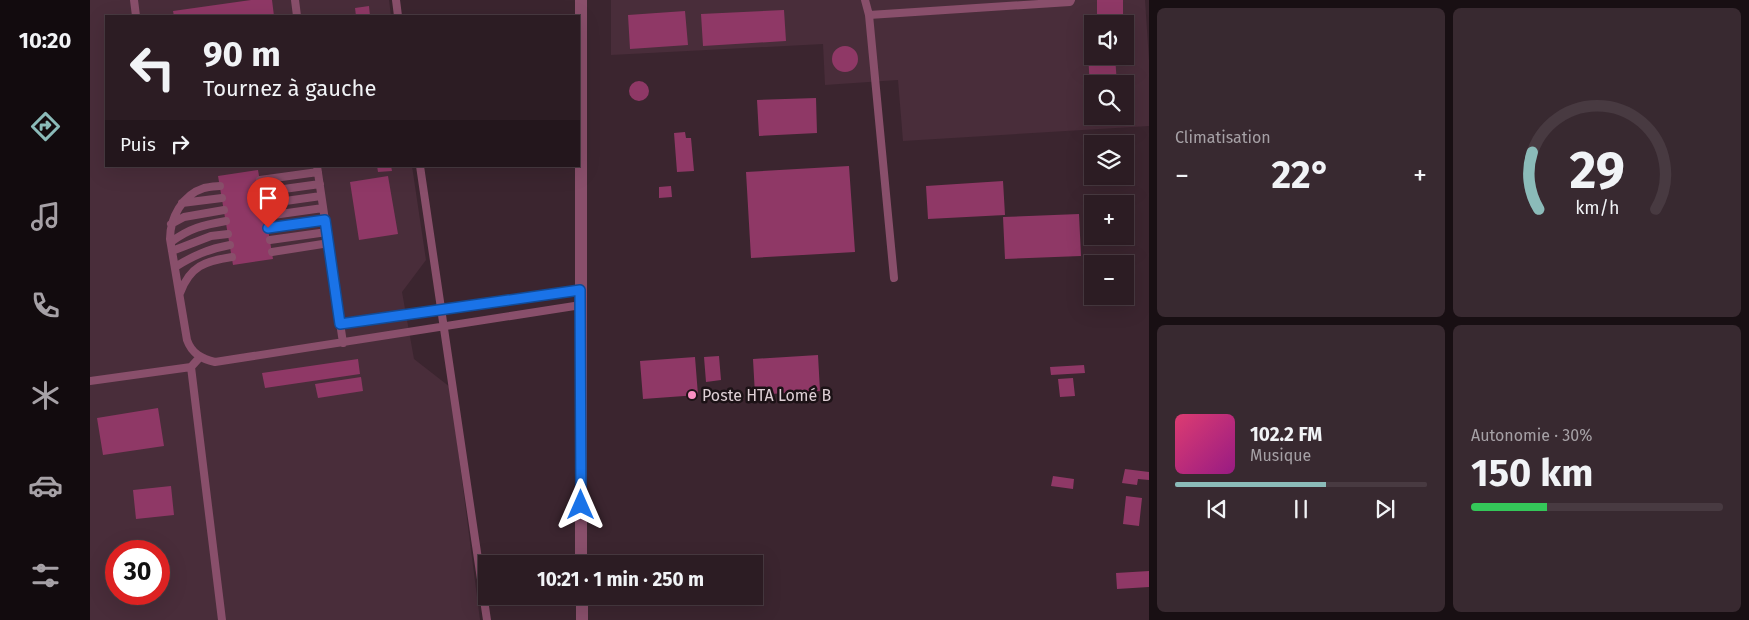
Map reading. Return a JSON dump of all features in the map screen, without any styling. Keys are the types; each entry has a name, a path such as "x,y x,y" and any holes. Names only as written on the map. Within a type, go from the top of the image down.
{"street":[{"path":"581,0 581,555"},
{"path":"582,605 582,620"}],"lane":[{"path":"134,0 136,15"},
{"path":"295,0 297,15"},
{"path":"396,0 398,15"},
{"path":"864,0 869,15 894,278"},
{"path":"869,15 1070,2 1071,0"},
{"path":"420,167 487,620"},
{"path":"260,180 318,169 343,342"},
{"path":"262,192 320,184"},
{"path":"220,186 204,188 193,194 182,204 172,219 171,224 172,252 189,347 200,357 215,362 580,305"},
{"path":"264,204 321,196"},
{"path":"182,204 222,198"},
{"path":"266,216 323,208"},
{"path":"171,224 184,217 224,210"},
{"path":"268,228 325,220"},
{"path":"171,242 186,231 226,221"},
{"path":"270,240 327,232"},
{"path":"172,252 211,236 228,234"},
{"path":"272,252 328,243"},
{"path":"175,267 212,248 230,245"},
{"path":"179,294 184,282 202,264 232,257"},
{"path":"340,324 580,290"},
{"path":"90,381 191,367 200,357"},
{"path":"191,367 222,620"}],"shaded area":[{"path":"90,0 389,0 391,15 105,15 105,167 412,167 426,260 402,292 414,359 450,387 480,620 90,620"},
{"path":"611,0 1145,0 1149,60 1149,126 903,141 898,80 825,85 823,44 611,55"}],"building":[{"path":"251,0 272,0 274,15 174,15 173,11"},
{"path":"1097,0 1123,0 1123,15 1097,15"},
{"path":"369,6 370,15 356,15 355,8"},
{"path":"784,10 786,41 703,46 701,14"},
{"path":"685,11 688,45 630,49 628,15"},
{"path":"845,46 854,50 858,59 854,68 845,72 836,68 832,59 836,50"},
{"path":"1089,65 1116,65 1116,75 1089,75"},
{"path":"639,81 646,84 649,91 646,98 639,101 632,98 629,91 632,84"},
{"path":"816,98 817,133 759,136 757,100"},
{"path":"685,132 686,138 691,138 694,171 677,172 674,133"},
{"path":"849,166 855,252 751,258 746,172"},
{"path":"377,167 391,167 392,171 378,172"},
{"path":"258,170 273,259 233,265 218,176"},
{"path":"388,176 398,234 359,240 350,182"},
{"path":"1003,181 1005,215 928,219 926,186"},
{"path":"671,186 672,197 659,198 659,187"},
{"path":"1079,214 1081,256 1005,259 1003,217"},
{"path":"818,355 820,391 755,395 753,359"},
{"path":"719,356 721,380 706,382 704,357"},
{"path":"695,357 698,395 643,399 640,361"},
{"path":"358,359 360,374 265,388 262,373"},
{"path":"1084,365 1085,373 1051,375 1050,367"},
{"path":"361,377 363,391 318,398 315,384"},
{"path":"1073,378 1075,396 1060,397 1058,379"},
{"path":"158,408 164,446 103,455 97,418"},
{"path":"1125,469 1149,472 1149,480 1138,479 1137,485 1122,483"},
{"path":"1053,476 1074,479 1073,489 1051,486"},
{"path":"171,486 174,515 136,519 133,490"},
{"path":"1126,496 1142,498 1139,526 1123,524"},
{"path":"1149,571 1149,587 1117,589 1116,573"}],"place":[{"name":"Poste HTA Lomé B","path":"692,395"}],"route":[{"path":"268,228 325,220 340,324 580,290 581,505"}]}
